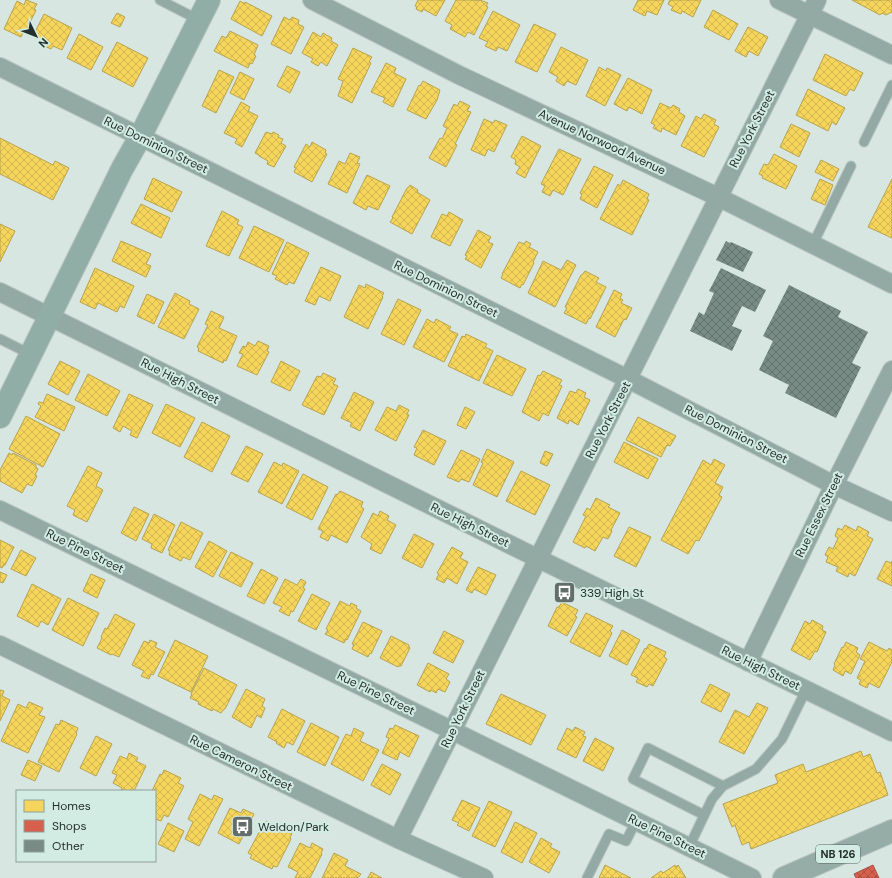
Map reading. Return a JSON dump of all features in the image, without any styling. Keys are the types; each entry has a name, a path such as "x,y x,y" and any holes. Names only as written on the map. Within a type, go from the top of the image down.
{"main road":[{"name":"NB 126","path":"784,878 892,831"}],"street":[{"path":"0,417 122,169 140,137 209,0"},
{"name":"Avenue Norwood Avenue","path":"312,0 459,74 718,197 892,284"},
{"path":"779,0 813,7 892,55"},
{"name":"Rue York Street","path":"398,839 813,7"},
{"name":"Rue Dominion Street","path":"0,67 628,379 834,485 892,512"},
{"name":"Rue High Street","path":"0,292 892,732"},
{"name":"Rue Essex Street","path":"748,662 892,370"},
{"name":"Rue Pine Street","path":"0,510 752,878"},
{"name":"Rue Cameron Street","path":"0,646 398,839 484,878"}],"lane":[{"path":"160,0 198,20"},
{"path":"864,142 892,85"},
{"path":"813,244 852,166"},
{"path":"0,339 30,354"},
{"path":"689,847 712,799 722,786 756,769 782,739 806,690"},
{"path":"704,815 633,779 648,748 722,786"},
{"path":"587,878 609,834 626,841 636,820"}],"building: Homes":[{"path":"26,0 37,4 34,9 36,10 25,33 23,32 21,37 4,29 17,1 24,5"},
{"path":"418,0 445,0 436,16 423,9 422,12 416,9 417,7 415,6"},
{"path":"456,0 480,0 488,3 486,6 488,7 474,35 468,32 465,37 450,29 452,25 445,21"},
{"path":"638,0 664,0 657,15 647,11 645,16 633,10"},
{"path":"670,0 701,0 693,17 682,11 681,14 671,10 673,7 668,4"},
{"path":"852,0 892,0 892,12 886,15 882,13 880,15"},
{"path":"240,1 245,4 245,2 272,16 262,36 231,19"},
{"path":"713,10 738,24 729,40 704,27"},
{"path":"493,11 520,25 507,51 498,47 496,51 485,46 488,42 479,38"},
{"path":"117,13 125,17 120,27 111,23"},
{"path":"44,14 72,28 62,50 53,46 51,49 40,44 41,40 33,36"},
{"path":"284,17 290,20 292,17 299,20 298,24 304,27 291,54 271,44"},
{"path":"534,24 556,34 537,72 515,62"},
{"path":"748,27 768,37 758,56 749,51 746,57 735,51"},
{"path":"230,31 258,45 254,55 256,56 248,68 214,51 222,36 226,38"},
{"path":"313,32 321,37 323,33 332,38 331,41 338,45 327,66 321,62 318,66 311,62 313,59 302,53"},
{"path":"79,34 103,47 91,70 67,58"},
{"path":"117,42 148,58 133,87 102,71"},
{"path":"561,47 588,60 576,85 567,81 564,86 556,81 558,77 549,72"},
{"path":"353,48 372,57 369,62 371,63 352,103 338,96 343,81 338,79"},
{"path":"825,54 863,73 854,91 850,89 846,96 813,80"},
{"path":"386,63 396,68 394,73 406,79 393,107 383,102 385,98 371,92"},
{"path":"287,66 300,72 290,93 277,86"},
{"path":"599,67 606,71 607,68 621,75 605,106 586,96"},
{"path":"219,70 234,77 216,113 202,106"},
{"path":"240,72 254,79 244,100 230,93"},
{"path":"628,78 652,90 642,114 629,107 627,111 614,104"},
{"path":"423,81 440,90 437,100 426,119 407,110 419,85 420,86"},
{"path":"808,89 845,108 836,125 832,122 828,131 796,115"},
{"path":"460,101 470,106 467,111 471,112 455,144 457,145 446,167 429,158 440,138 442,139 447,128 443,126 454,104 457,106"},
{"path":"241,102 250,107 248,111 258,116 242,147 235,143 237,139 224,133"},
{"path":"660,103 671,108 673,105 680,109 679,112 685,116 676,135 662,128 661,132 653,128 655,125 651,123"},
{"path":"704,114 716,120 714,124 719,127 704,157 681,146 696,116 701,119"},
{"path":"484,119 493,123 495,120 507,125 494,152 488,149 485,156 471,150"},
{"path":"791,124 810,133 799,157 780,147"},
{"path":"266,132 272,134 273,132 279,135 278,137 283,139 281,143 286,146 274,167 267,164 268,161 255,153"},
{"path":"522,136 541,146 525,178 516,173 520,167 515,164 516,160 511,157"},
{"path":"0,138 53,165 55,161 69,168 53,200 0,174"},
{"path":"312,142 326,150 325,153 327,154 312,182 294,172 296,168 294,167 306,144 310,147"},
{"path":"559,149 581,159 563,195 553,190 550,196 542,192 545,186 541,184"},
{"path":"350,153 360,157 357,163 360,164 347,193 328,184 339,161 345,164"},
{"path":"774,154 797,166 786,189 762,178 763,176 759,174 764,164 768,165"},
{"path":"821,160 839,169 833,181 815,172"},
{"path":"594,166 613,175 597,208 580,199 582,194 580,193"},
{"path":"367,175 390,186 378,210 368,206 366,210 353,203"},
{"path":"153,178 182,192 172,212 144,199"},
{"path":"820,179 833,185 825,205 811,199"},
{"path":"892,179 892,238 868,227"},
{"path":"623,180 649,194 647,199 649,200 632,235 600,219 618,184 620,186"},
{"path":"410,185 418,190 417,192 430,200 412,234 390,222 407,188"},
{"path":"141,204 170,218 161,238 131,223"},
{"path":"222,211 239,220 237,224 243,227 229,256 206,246"},
{"path":"449,212 463,220 450,246 431,237 442,214 447,216"},
{"path":"0,224 15,231 0,262"},
{"path":"254,226 284,240 269,272 239,258"},
{"path":"478,230 491,237 488,242 493,244 481,268 465,259 467,256 465,255"},
{"path":"121,241 151,254 146,264 151,266 146,277 112,261"},
{"path":"526,241 531,244 529,247 538,252 523,285 522,284 520,288 501,278 519,242 524,244"},
{"path":"287,242 309,253 294,284 289,282 287,285 275,279 277,276 272,274"},
{"path":"567,260 576,265 555,307 528,293 543,261 561,270"},
{"path":"321,267 341,276 330,301 319,296 315,305 305,301"},
{"path":"95,268 134,286 124,308 120,306 117,312 98,303 95,309 80,302"},
{"path":"585,271 599,278 596,282 606,287 586,324 564,313 567,308 565,307 581,275"},
{"path":"366,284 384,293 368,329 344,317 359,285 365,288"},
{"path":"614,290 622,294 620,298 623,300 621,303 632,308 626,320 624,319 615,337 596,327"},
{"path":"175,293 190,301 189,304 199,309 184,339 158,327"},
{"path":"147,294 164,302 154,324 137,316"},
{"path":"398,299 421,310 404,345 381,334"},
{"path":"211,311 224,317 219,328 237,336 226,361 224,360 223,363 198,351 199,348 197,347 208,325 205,324"},
{"path":"427,319 434,323 436,319 451,327 449,330 458,334 444,362 413,347"},
{"path":"466,334 487,344 485,347 493,351 479,381 448,366 462,336 465,337"},
{"path":"258,341 269,346 267,351 269,352 257,375 237,366 243,354 239,353 243,346 246,347 248,342 255,346"},
{"path":"497,355 526,369 512,396 483,383"},
{"path":"60,361 80,371 68,395 48,384"},
{"path":"281,361 300,371 290,391 271,382"},
{"path":"543,371 562,380 559,385 562,386 548,416 543,413 539,421 522,412 538,375 540,376"},
{"path":"323,373 336,379 333,384 338,386 324,415 302,405 317,376 321,377"},
{"path":"88,374 120,391 107,416 75,400"},
{"path":"578,389 586,393 584,397 590,400 578,425 569,420 568,424 557,418 570,391 576,393"},
{"path":"354,392 374,402 360,431 350,426 352,423 341,418"},
{"path":"47,394 75,407 64,431 35,417 41,406 38,404 39,402 43,403"},
{"path":"129,394 153,405 137,438 130,435 132,431 123,426 120,432 113,428"},
{"path":"166,404 195,418 180,447 152,433"},
{"path":"399,405 409,410 407,414 409,415 396,441 375,430 387,407 396,411"},
{"path":"465,407 475,412 466,429 457,425"},
{"path":"26,416 60,434 43,467 9,449"},
{"path":"638,417 676,436 670,446 667,445 661,457 626,440"},
{"path":"202,422 230,436 212,472 184,457"},
{"path":"423,430 446,441 434,465 414,455 417,448 414,447"},
{"path":"624,442 658,459 648,479 614,462"},
{"path":"246,446 263,454 248,482 231,474"},
{"path":"487,449 514,462 497,497 473,485 483,463 481,462"},
{"path":"461,450 480,459 469,482 461,479 459,482 447,477"},
{"path":"545,451 553,454 547,466 540,463"},
{"path":"9,453 12,455 13,453 36,465 38,469 35,475 37,476 32,486 27,484 22,493 0,481 0,470"},
{"path":"714,459 725,465 715,483 723,487 719,495 722,497 699,541 696,540 688,554 661,540 703,460 711,465"},
{"path":"274,462 282,466 283,463 299,471 282,504 258,492"},
{"path":"88,466 102,473 96,486 103,490 87,522 73,515 75,510 67,506"},
{"path":"521,471 550,485 535,515 506,501"},
{"path":"303,474 328,487 312,520 286,507"},
{"path":"340,491 363,502 361,507 364,509 347,543 331,535 328,541 320,537 323,531 318,529 336,494 337,495"},
{"path":"596,498 610,505 608,507 620,513 608,539 603,537 595,551 586,546 585,548 573,542 586,516 583,515 587,508 590,510"},
{"path":"134,507 149,514 136,541 121,533"},
{"path":"380,511 389,516 387,520 396,525 381,554 370,549 372,544 361,537 373,513 378,516"},
{"path":"154,514 175,525 162,553 151,548 152,544 142,539"},
{"path":"181,522 203,533 190,560 183,557 181,561 169,555 170,551 168,550"},
{"path":"845,525 856,531 858,526 869,532 867,536 873,539 855,576 849,573 848,577 836,571 838,567 826,562 828,557 825,555 829,547 833,549 838,538 835,536 838,528 842,530"},
{"path":"629,527 651,537 636,567 614,556"},
{"path":"414,534 434,544 422,568 402,558"},
{"path":"0,540 14,547 2,568 0,567"},
{"path":"209,541 227,551 213,577 195,567"},
{"path":"452,547 463,553 460,558 468,562 457,584 447,578 444,583 436,579 439,574 437,573"},
{"path":"21,550 36,558 26,576 11,569"},
{"path":"231,552 253,563 241,587 219,576"},
{"path":"886,561 891,563 892,561 892,586 877,579"},
{"path":"478,567 496,575 486,595 474,589 472,593 466,590"},
{"path":"261,569 278,578 264,604 247,596"},
{"path":"0,572 7,575 3,583 0,582"},
{"path":"91,574 105,580 97,598 83,591"},
{"path":"285,579 297,585 301,579 306,582 303,588 305,589 293,612 291,611 289,616 279,611 282,607 273,603"},
{"path":"32,584 61,599 48,625 41,621 38,627 17,616"},
{"path":"312,594 330,603 316,630 298,621"},
{"path":"68,598 99,613 83,646 52,630"},
{"path":"340,601 350,606 351,603 357,606 356,608 361,611 347,640 346,639 344,643 325,634"},
{"path":"562,602 578,610 575,616 577,617 567,636 548,626 557,607 559,607"},
{"path":"586,613 613,626 610,631 612,633 600,657 570,642"},
{"path":"115,614 135,624 119,657 97,648 105,628 107,629"},
{"path":"812,620 823,626 822,630 826,632 817,652 815,651 810,660 791,650 805,621 810,624"},
{"path":"363,622 382,631 371,654 370,653 368,657 352,649 354,644 352,644"},
{"path":"622,630 640,640 627,665 609,656"},
{"path":"444,631 464,641 453,663 433,653"},
{"path":"391,636 409,645 410,648 401,666 398,667 380,658"},
{"path":"150,640 157,643 155,647 165,652 153,675 151,674 149,679 141,676 144,671 132,665 144,641 149,643"},
{"path":"175,640 208,656 191,692 158,676"},
{"path":"846,642 858,648 856,652 860,655 851,674 845,671 843,676 833,670 834,664"},
{"path":"869,642 887,651 889,648 892,650 892,662 879,688 869,683 867,688 859,684 861,680 857,678 865,661 860,659"},
{"path":"649,644 666,652 664,657 667,659 653,686 649,684 647,687 636,682 638,678 631,675 645,648 646,649"},
{"path":"428,663 449,674 446,679 450,682 445,692 438,689 436,693 431,690 430,692 417,685"},
{"path":"204,668 237,685 225,709 221,713 213,709 212,711 190,698"},
{"path":"710,684 730,694 721,712 701,702"},
{"path":"246,689 265,699 262,706 265,708 261,718 257,715 251,728 232,717"},
{"path":"0,690 4,691 2,696 10,700 0,721"},
{"path":"501,694 546,715 531,745 486,724"},
{"path":"29,702 43,708 39,715 45,717 28,753 1,741 18,704 26,708"},
{"path":"757,703 768,708 744,754 719,742 735,710 749,717"},
{"path":"282,709 305,721 293,745 287,742 284,748 268,737"},
{"path":"61,720 78,728 77,734 59,772 38,762 56,724 59,725"},
{"path":"311,723 339,737 325,766 297,752"},
{"path":"395,725 419,736 409,757 400,752 397,760 382,753 389,738 386,737 390,728 393,729"},
{"path":"575,727 585,732 583,736 586,737 576,758 557,749 567,728 573,731"},
{"path":"354,728 364,733 360,741 379,750 363,781 331,764 346,734 351,736"},
{"path":"96,736 112,744 96,776 80,768"},
{"path":"595,738 614,748 603,771 583,761"},
{"path":"861,751 863,757 870,754 877,773 880,772 888,795 751,849 749,842 742,845 735,825 732,827 723,804 778,783 775,775 803,764 806,772"},
{"path":"129,753 138,758 136,761 146,766 134,790 121,790 122,788 113,783 117,775 112,773 120,756 127,759"},
{"path":"28,760 42,766 35,781 21,775"},
{"path":"382,764 401,774 390,795 371,785"},
{"path":"164,770 181,778 178,783 184,786 168,817 164,815 161,821 156,819 156,790 152,790 160,774 162,775"},
{"path":"200,794 212,800 214,795 223,799 199,846 185,839 193,822 188,819"},
{"path":"462,800 480,808 469,831 457,825 459,823 452,820"},
{"path":"489,801 512,812 495,847 472,836"},
{"path":"230,808 241,813 243,809 254,814 239,844 218,833"},
{"path":"266,821 292,833 291,839 277,867 273,866 272,869 250,858 252,855 248,853"},
{"path":"515,822 537,833 522,863 501,852"},
{"path":"168,823 184,831 174,852 158,844"},
{"path":"541,838 552,844 550,847 560,852 549,873 529,862"},
{"path":"300,843 310,848 312,843 323,849 310,878 295,878 298,872 288,867"},
{"path":"334,853 348,860 345,866 361,874 358,878 322,878"},
{"path":"605,865 631,878 599,878"},
{"path":"675,865 676,867 678,865 686,878 651,878 661,871 663,873"},
{"path":"371,872 382,878 368,878"}],"building: Shops":[{"path":"873,865 879,878 856,878 854,874"}],"building: Other":[{"path":"726,241 753,252 743,272 716,260"},
{"path":"721,268 766,290 755,312 742,306 732,326 742,330 732,351 690,331 699,312 704,315 714,293 709,291"},
{"path":"789,285 841,311 838,317 868,332 852,363 861,367 836,418 785,393 789,385 759,370 773,341 763,336"}],"place":[{"name":"339 High St","path":"564,593"},
{"name":"Weldon/Park","path":"243,827"}]}
